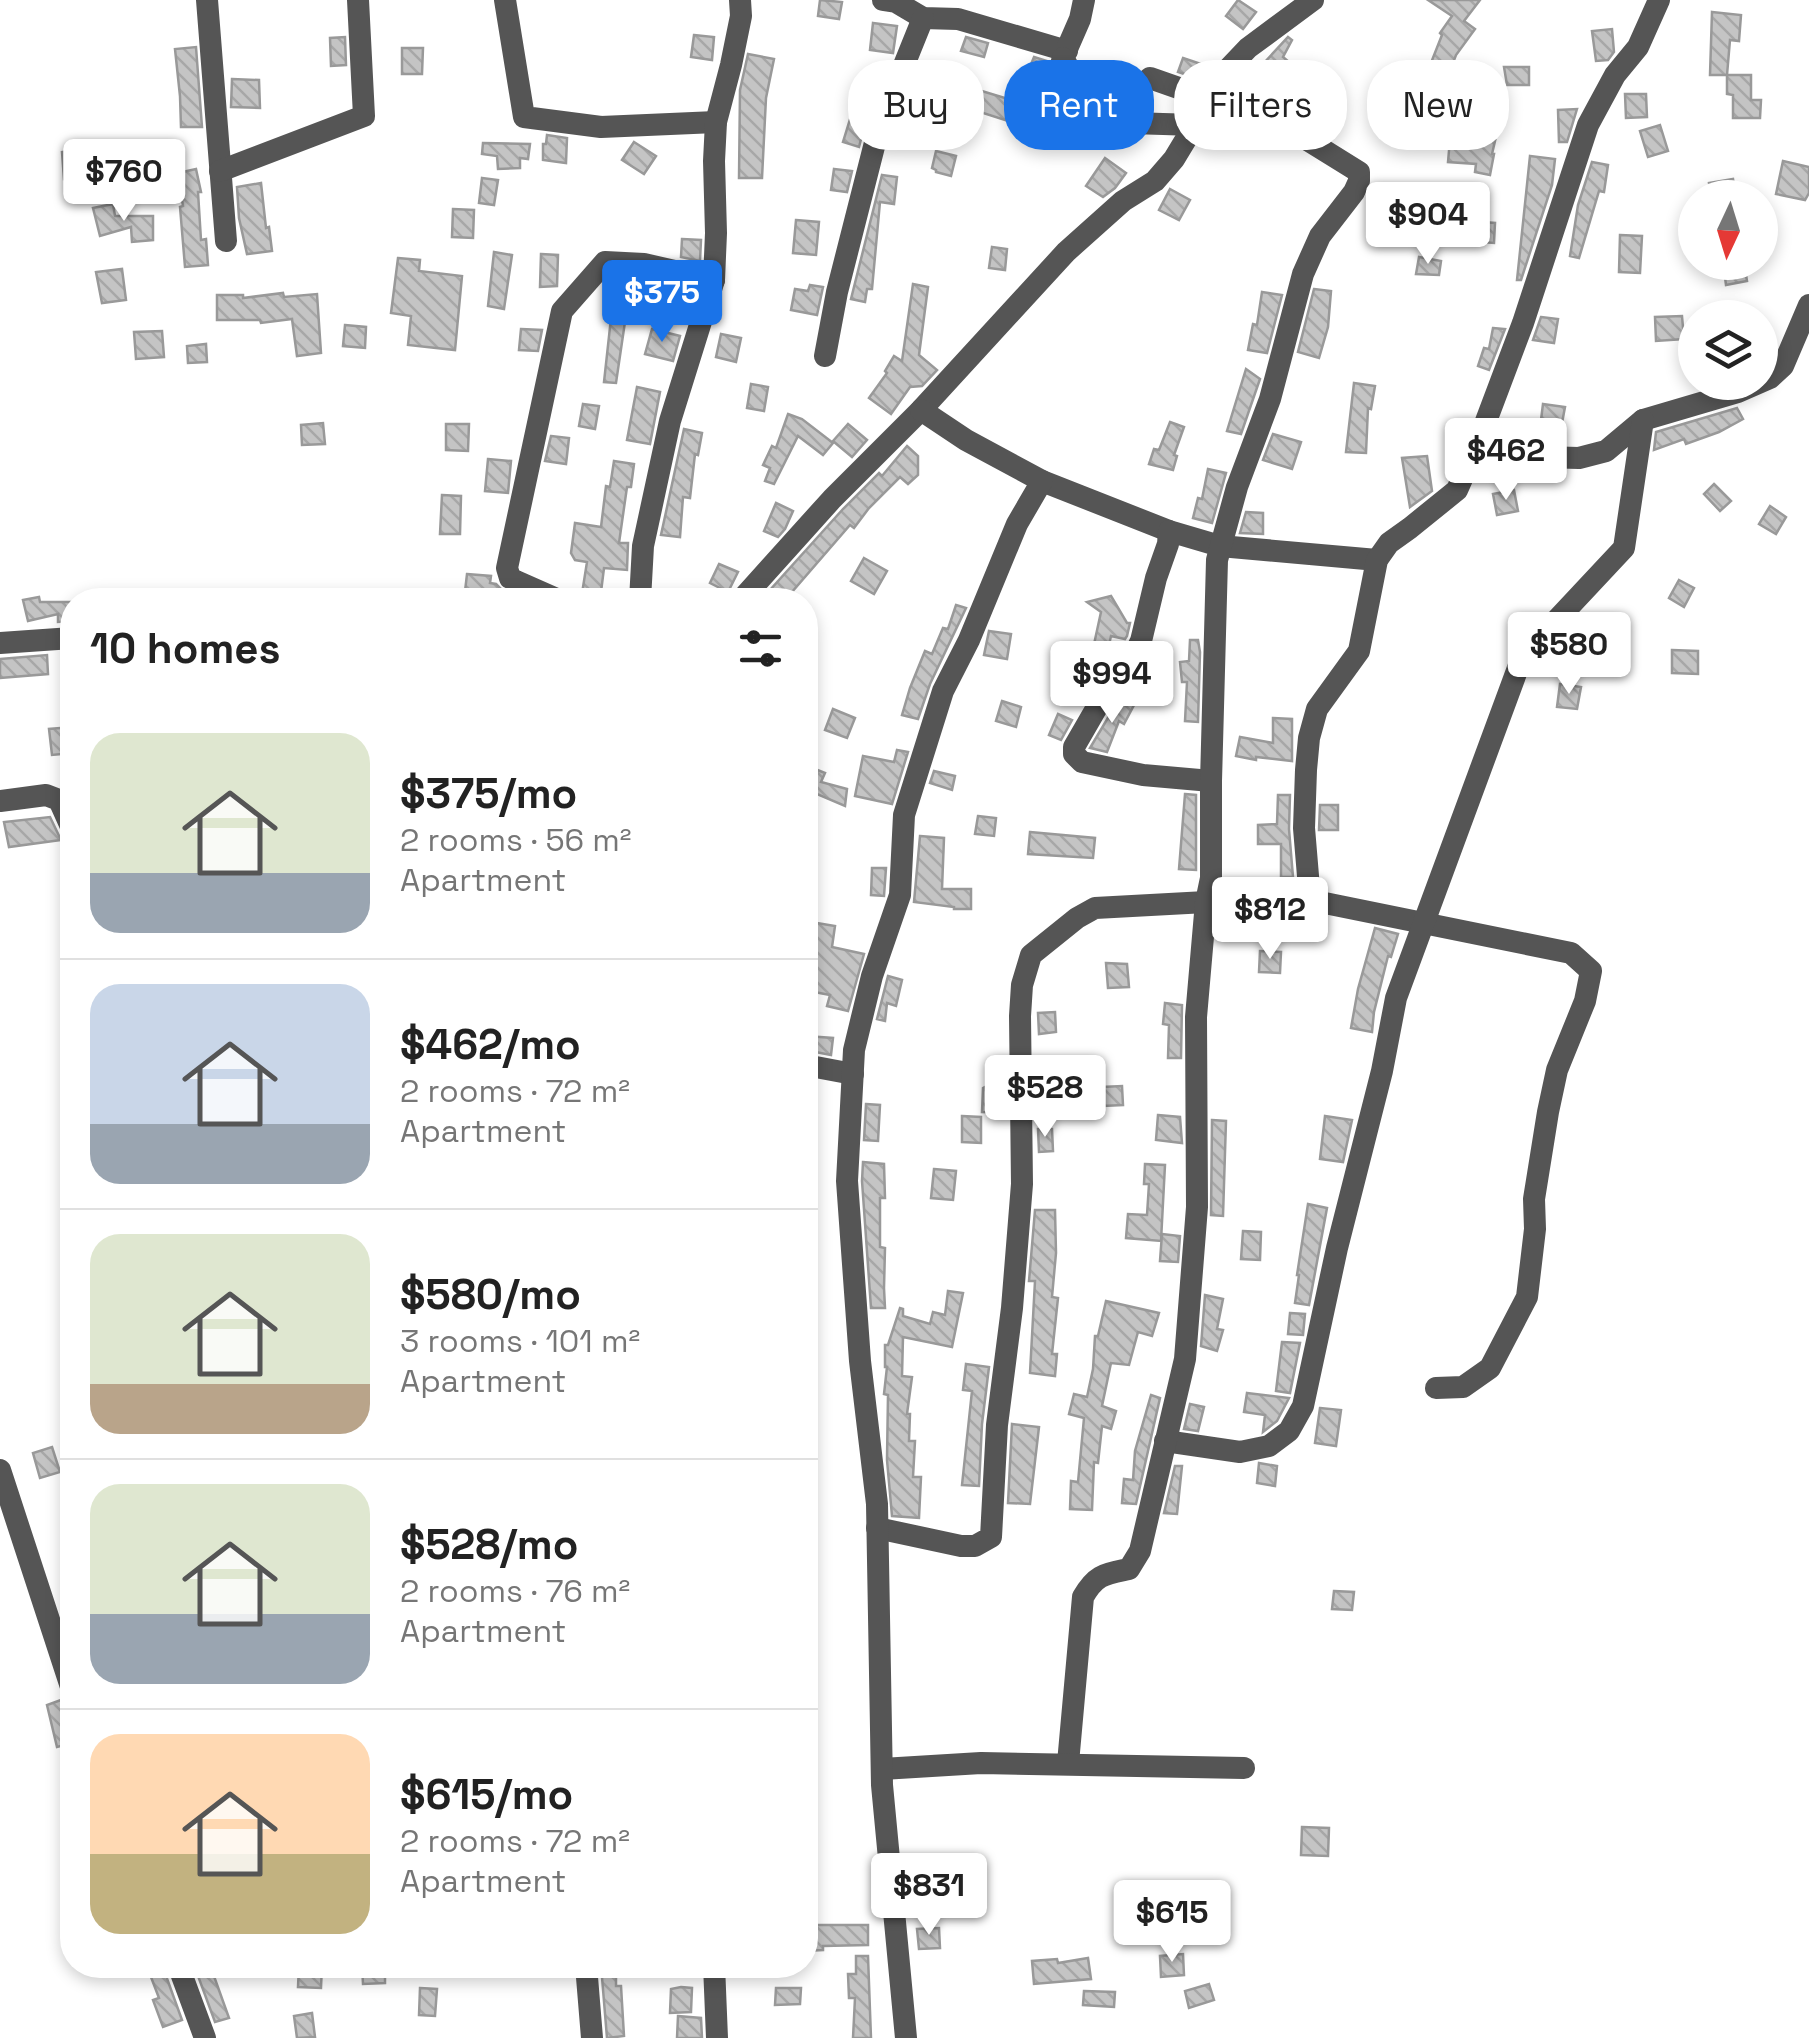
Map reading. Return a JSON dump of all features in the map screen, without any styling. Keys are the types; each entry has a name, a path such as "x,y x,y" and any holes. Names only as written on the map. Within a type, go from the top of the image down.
{"street":[{"path":"207,0 226,241"},
{"path":"220,171 364,116 358,0"},
{"path":"504,0 524,117 601,127 716,122"},
{"path":"641,588 643,546 670,421 714,280 716,122 731,65 740,0"},
{"path":"883,0 896,2 923,18 958,19 1065,54 1084,94 1108,116 1130,123 1174,124"},
{"path":"1063,60 1084,0"},
{"path":"1237,60 1313,0"},
{"path":"877,1528 961,1546 976,1546 990,1538 997,1426 1022,1184 1022,986 1031,955 1077,918 1096,908 1206,902 1306,905 1310,900 1304,828 1306,770 1317,708 1360,651 1376,560 1389,543 1457,490 1478,446 1523,323 1588,125 1615,75 1638,48 1658,0"},
{"path":"825,356 836,292 879,127 923,18"},
{"path":"752,588 1066,252 1123,202 1155,181 1180,150"},
{"path":"1068,1763 1082,1597 1092,1581 1130,1569 1140,1551 1184,1359 1197,1207 1196,1017 1211,878 1217,560 1236,487 1270,399 1303,274 1320,236 1359,181 1359,172 1319,150"},
{"path":"511,588 507,568 562,311 605,262 644,264 714,280"},
{"path":"1478,446 1541,457 1579,458 1606,451 1643,420 1738,392 1770,378 1783,366 1809,305"},
{"path":"921,410 1042,482 1168,531 1220,546 1376,560"},
{"path":"1165,1441 1240,1452 1269,1446 1289,1431 1303,1406 1396,998 1522,657 1624,548 1643,420"},
{"path":"906,2038 882,1769 876,1504 860,1361 847,1181 854,1050 872,976 900,895 904,815 937,708 970,640 1017,524 1042,482"},
{"path":"1168,531 1168,544 1141,641 1127,669 1100,702 1074,747 1074,754 1082,762 1143,775 1211,781"},
{"path":"0,643 60,639"},
{"path":"0,801 46,795 60,802"},
{"path":"1310,900 1570,952 1591,971 1584,1001 1556,1070 1534,1199 1527,1297 1490,1368 1463,1388 1436,1388"},
{"path":"818,1067 853,1074"},
{"path":"2,1484 60,1655"},
{"path":"882,1769 981,1763 1244,1768"},
{"path":"183,1978 204,2038"},
{"path":"587,1978 592,2038"},
{"path":"715,1978 717,2038"}],"building":[{"path":"820,0 842,2 839,19 818,16"},
{"path":"1238,0 1256,12 1243,29 1226,16"},
{"path":"1428,0 1480,0 1464,21 1475,29 1454,60 1432,60 1440,33 1452,16"},
{"path":"1712,12 1741,15 1739,41 1730,40 1727,75 1710,75"},
{"path":"873,23 897,26 893,53 870,50"},
{"path":"1612,29 1614,52 1608,60 1596,61 1592,31"},
{"path":"694,35 714,37 712,60 691,57"},
{"path":"345,37 346,65 331,66 330,38"},
{"path":"966,37 988,43 984,57 961,51"},
{"path":"1288,37 1292,40 1283,57 1286,60 1267,60"},
{"path":"196,47 202,127 181,127 175,49"},
{"path":"402,48 423,48 422,74 402,74"},
{"path":"748,54 774,59 766,98 762,178 739,178 740,90"},
{"path":"1509,67 1529,67 1529,85 1509,85"},
{"path":"1727,75 1751,75 1751,100 1761,100 1760,118 1733,118 1733,95 1727,94"},
{"path":"232,79 259,80 260,108 231,107"},
{"path":"984,92 1004,98 1004,120 984,113"},
{"path":"1625,94 1646,94 1647,117 1626,118"},
{"path":"1577,109 1567,142 1559,142 1558,110"},
{"path":"1660,125 1668,151 1648,157 1640,131"},
{"path":"547,135 567,138 566,163 543,160"},
{"path":"634,142 656,156 644,174 622,160"},
{"path":"483,143 530,144 528,159 520,158 520,168 498,169 497,156 482,154"},
{"path":"107,146 108,150 146,149 146,172 122,172 122,167 64,179 62,152"},
{"path":"1449,150 1493,150 1494,154 1490,175 1475,172 1476,164 1448,162"},
{"path":"936,151 956,156 951,176 932,168"},
{"path":"1530,156 1555,159 1552,185 1521,280 1517,280"},
{"path":"1105,158 1126,173 1103,197 1086,186"},
{"path":"1783,161 1809,167 1809,193 1805,200 1778,194"},
{"path":"1592,162 1608,165 1604,192 1599,191 1579,258 1570,256 1578,205"},
{"path":"196,169 201,192 201,240 206,239 208,265 185,267 178,173"},
{"path":"834,169 852,171 847,192 831,190"},
{"path":"882,175 897,177 894,204 880,202 872,289 867,289 865,302 851,299"},
{"path":"482,178 498,180 494,205 479,203"},
{"path":"261,183 272,251 247,254 237,187"},
{"path":"1170,189 1190,200 1179,220 1159,210"},
{"path":"113,204 115,216 153,216 153,240 132,242 131,227 100,236 93,208"},
{"path":"453,209 474,210 473,238 452,237"},
{"path":"796,220 819,222 816,255 793,253"},
{"path":"1470,221 1495,223 1494,243 1469,241"},
{"path":"1620,235 1642,236 1640,273 1619,272"},
{"path":"682,239 701,240 700,261 681,257"},
{"path":"992,247 1007,249 1005,270 989,268"},
{"path":"494,252 512,255 504,309 488,306"},
{"path":"541,254 558,255 557,286 540,287"},
{"path":"1419,257 1441,261 1439,275 1416,274"},
{"path":"398,258 420,260 419,271 462,276 455,350 408,345 411,316 391,313"},
{"path":"122,269 126,300 102,303 96,272"},
{"path":"614,278 634,278 632,296 613,292"},
{"path":"1725,280 1747,280 1747,281 1726,285"},
{"path":"913,284 928,287 919,355 937,370 922,386 910,387 891,414 869,398 894,356 902,361"},
{"path":"668,285 695,291 689,308 664,303"},
{"path":"810,285 823,287 817,315 791,310 795,289 808,291"},
{"path":"1314,289 1331,291 1328,327 1319,358 1298,352"},
{"path":"1262,292 1282,295 1267,353 1248,350"},
{"path":"283,293 284,297 317,294 321,353 297,356 292,319 261,323 217,320 217,295 243,298"},
{"path":"1678,316 1678,339 1656,341 1655,317"},
{"path":"1541,317 1558,319 1554,343 1533,340"},
{"path":"611,318 625,322 616,383 604,382"},
{"path":"345,325 366,327 365,348 343,346"},
{"path":"1493,328 1505,329 1489,370 1478,366 1484,348 1489,349"},
{"path":"521,329 542,330 538,351 519,350"},
{"path":"652,329 680,336 673,361 645,354"},
{"path":"162,331 164,357 136,359 134,332"},
{"path":"721,334 741,338 736,362 716,357"},
{"path":"206,344 207,362 188,363 187,346"},
{"path":"1246,369 1260,379 1241,434 1227,431"},
{"path":"1354,383 1375,386 1371,409 1368,408 1366,453 1346,452"},
{"path":"751,384 768,387 764,411 747,408"},
{"path":"637,387 660,392 650,444 627,440"},
{"path":"583,404 599,406 595,429 579,426"},
{"path":"1543,404 1565,407 1562,423 1541,420"},
{"path":"1737,408 1743,419 1719,432 1654,450 1656,432"},
{"path":"788,414 802,419 833,443 823,455 798,436 774,484 765,481 770,468 763,465 772,446 776,448"},
{"path":"1170,422 1184,427 1173,470 1149,464"},
{"path":"323,423 325,444 302,445 301,425"},
{"path":"446,424 469,424 468,451 446,450"},
{"path":"848,424 867,440 852,457 833,441"},
{"path":"684,429 702,433 698,455 695,454 690,498 683,497 680,537 661,535"},
{"path":"1273,434 1301,442 1292,469 1263,460"},
{"path":"551,436 569,438 566,464 545,461"},
{"path":"907,446 918,456 918,475 908,484 900,477 854,528 850,525 795,588 772,588 843,509 879,473 882,476"},
{"path":"1427,456 1432,491 1410,507 1402,458"},
{"path":"488,459 511,461 508,493 485,491"},
{"path":"614,461 634,464 619,543 628,543 627,570 604,568 602,588 583,588 587,562 575,560 571,553 575,523 601,527 606,486 610,487"},
{"path":"1208,469 1226,473 1212,523 1193,518 1198,498 1202,499"},
{"path":"1714,484 1731,501 1720,511 1704,494"},
{"path":"1514,490 1518,511 1497,515 1493,494"},
{"path":"442,495 461,496 460,534 440,534"},
{"path":"776,503 793,511 778,537 764,531"},
{"path":"1770,506 1786,517 1776,534 1759,524"},
{"path":"1246,512 1263,513 1263,534 1240,533"},
{"path":"864,558 887,571 874,594 851,581"},
{"path":"719,564 738,572 730,588 710,583"},
{"path":"467,574 491,576 490,583 500,588 465,588"},
{"path":"1679,580 1694,588 1684,607 1669,598"},
{"path":"1111,596 1130,623 1127,636 1111,636 1102,676 1087,694 1074,689 1082,669 1088,672 1101,612 1087,602"},
{"path":"39,597 40,602 60,602 60,622 58,614 28,621 23,600"},
{"path":"956,605 966,608 918,719 902,715 925,651 932,654 943,628 948,629"},
{"path":"989,631 1011,634 1007,659 984,655"},
{"path":"1190,640 1198,640 1200,652 1198,722 1185,721 1187,682 1182,682 1180,662 1189,661"},
{"path":"1672,650 1698,651 1698,674 1672,673"},
{"path":"47,655 48,674 0,678 0,659"},
{"path":"1560,684 1581,687 1577,709 1557,707"},
{"path":"1122,699 1134,705 1124,724 1119,721 1107,752 1090,748 1112,711"},
{"path":"1002,701 1021,707 1016,727 996,721"},
{"path":"833,709 855,718 847,738 825,730"},
{"path":"1058,714 1072,720 1061,740 1049,735"},
{"path":"1273,718 1292,719 1292,761 1236,756 1240,737 1273,743"},
{"path":"60,728 60,754 52,755 49,729"},
{"path":"897,750 908,752 892,804 855,796 863,756 894,762"},
{"path":"818,770 825,773 821,782 847,789 845,806 818,795"},
{"path":"934,771 955,776 952,790 930,783"},
{"path":"1185,794 1196,795 1196,870 1179,869"},
{"path":"1278,795 1290,795 1293,877 1281,877 1281,844 1258,844 1258,825 1277,824"},
{"path":"1320,805 1338,805 1338,830 1319,830"},
{"path":"978,816 996,818 994,836 975,834"},
{"path":"50,817 60,840 9,847 4,822"},
{"path":"1030,832 1095,838 1093,858 1028,854"},
{"path":"920,836 944,838 942,889 971,889 971,909 914,902"},
{"path":"872,868 886,868 884,896 871,895"},
{"path":"818,923 835,926 832,947 864,954 848,1011 827,1006 830,995 818,993"},
{"path":"1375,928 1398,934 1391,957 1388,956 1372,1032 1351,1028"},
{"path":"1260,951 1281,952 1280,973 1259,972"},
{"path":"1106,963 1127,964 1129,987 1108,988"},
{"path":"888,976 902,980 896,1006 887,1003 885,1021 877,1019"},
{"path":"1165,1003 1182,1005 1181,1058 1168,1058 1169,1025 1163,1024"},
{"path":"1055,1012 1056,1032 1039,1034 1038,1013"},
{"path":"818,1037 833,1038 831,1055 818,1052"},
{"path":"1006,1086 1006,1113 982,1112 983,1088"},
{"path":"1122,1086 1123,1105 1103,1106 1102,1087"},
{"path":"866,1104 880,1105 878,1141 864,1140"},
{"path":"1158,1115 1180,1117 1182,1143 1156,1140"},
{"path":"962,1116 981,1117 981,1143 962,1142"},
{"path":"1325,1116 1352,1120 1343,1162 1320,1159"},
{"path":"1212,1120 1226,1121 1223,1216 1211,1215"},
{"path":"1038,1129 1052,1129 1053,1151 1039,1152"},
{"path":"863,1162 884,1164 880,1247 885,1248 885,1308 871,1308"},
{"path":"1145,1164 1165,1165 1161,1241 1126,1238 1128,1214 1147,1215 1149,1184 1144,1184"},
{"path":"934,1169 956,1171 953,1200 931,1198"},
{"path":"1308,1204 1327,1208 1309,1305 1295,1303"},
{"path":"1035,1210 1055,1210 1055,1376 1030,1373 1035,1281 1029,1281"},
{"path":"1243,1231 1261,1232 1260,1260 1241,1259"},
{"path":"1162,1234 1180,1236 1178,1262 1160,1261"},
{"path":"948,1291 963,1293 952,1347 903,1337 902,1376 912,1377 907,1414 909,1441 915,1441 913,1477 921,1477 919,1518 892,1516 887,1460 888,1395 884,1394 885,1345 900,1308 903,1316 930,1324 933,1312 945,1315"},
{"path":"1205,1295 1223,1299 1217,1329 1223,1330 1217,1351 1201,1346"},
{"path":"1106,1301 1159,1313 1152,1336 1138,1332 1129,1365 1111,1363 1102,1406 1116,1411 1111,1429 1102,1426 1098,1463 1094,1462 1092,1510 1070,1509 1071,1481 1078,1482 1084,1418 1069,1414 1074,1394 1087,1397 1095,1336"},
{"path":"1290,1313 1305,1314 1303,1335 1288,1334"},
{"path":"1282,1342 1300,1343 1290,1393 1276,1391"},
{"path":"966,1364 989,1367 979,1486 962,1485 972,1391 963,1390"},
{"path":"1247,1393 1289,1398 1277,1421 1263,1432 1265,1415 1244,1412"},
{"path":"1151,1395 1160,1398 1136,1504 1122,1503 1124,1479 1133,1480 1135,1451"},
{"path":"1190,1404 1204,1407 1198,1431 1184,1429"},
{"path":"1320,1408 1341,1410 1336,1446 1315,1443"},
{"path":"1012,1424 1039,1427 1030,1504 1008,1503"},
{"path":"52,1447 60,1472 40,1478 33,1453"},
{"path":"1259,1463 1277,1466 1275,1486 1257,1483"},
{"path":"1175,1466 1182,1466 1177,1514 1164,1513"},
{"path":"1334,1591 1354,1592 1352,1610 1332,1609"},
{"path":"60,1700 60,1746 57,1747 47,1705"},
{"path":"1302,1827 1329,1828 1328,1856 1301,1855"},
{"path":"818,1925 868,1925 868,1945 823,1946 823,1950 818,1950"},
{"path":"939,1928 940,1948 919,1949 917,1929"},
{"path":"1183,1954 1184,1975 1161,1977 1160,1956"},
{"path":"856,1956 868,1956 871,2038 853,2038 855,1998 849,1998 848,1974 856,1974"},
{"path":"1088,1958 1091,1979 1034,1984 1032,1961 1057,1959 1058,1963"},
{"path":"151,1978 167,1978 182,2020 163,2027 153,2000 159,1998"},
{"path":"199,1978 215,1978 229,2018 215,2022"},
{"path":"298,1978 321,1978 321,1988 298,1987"},
{"path":"363,1978 385,1978 385,1983 363,1984"},
{"path":"602,1978 616,1978 616,1986 621,1986 624,2036 607,2038"},
{"path":"1209,1984 1214,2000 1189,2008 1185,1991"},
{"path":"420,1988 437,1989 435,2016 419,2015"},
{"path":"692,1988 691,2012 670,2013 671,1989"},
{"path":"776,1988 801,1988 800,2004 775,2005"},
{"path":"1084,1991 1115,1992 1114,2007 1083,2005"},
{"path":"312,2013 315,2037 297,2038 294,2016"},
{"path":"678,2016 701,2018 702,2038 677,2038"}]}
